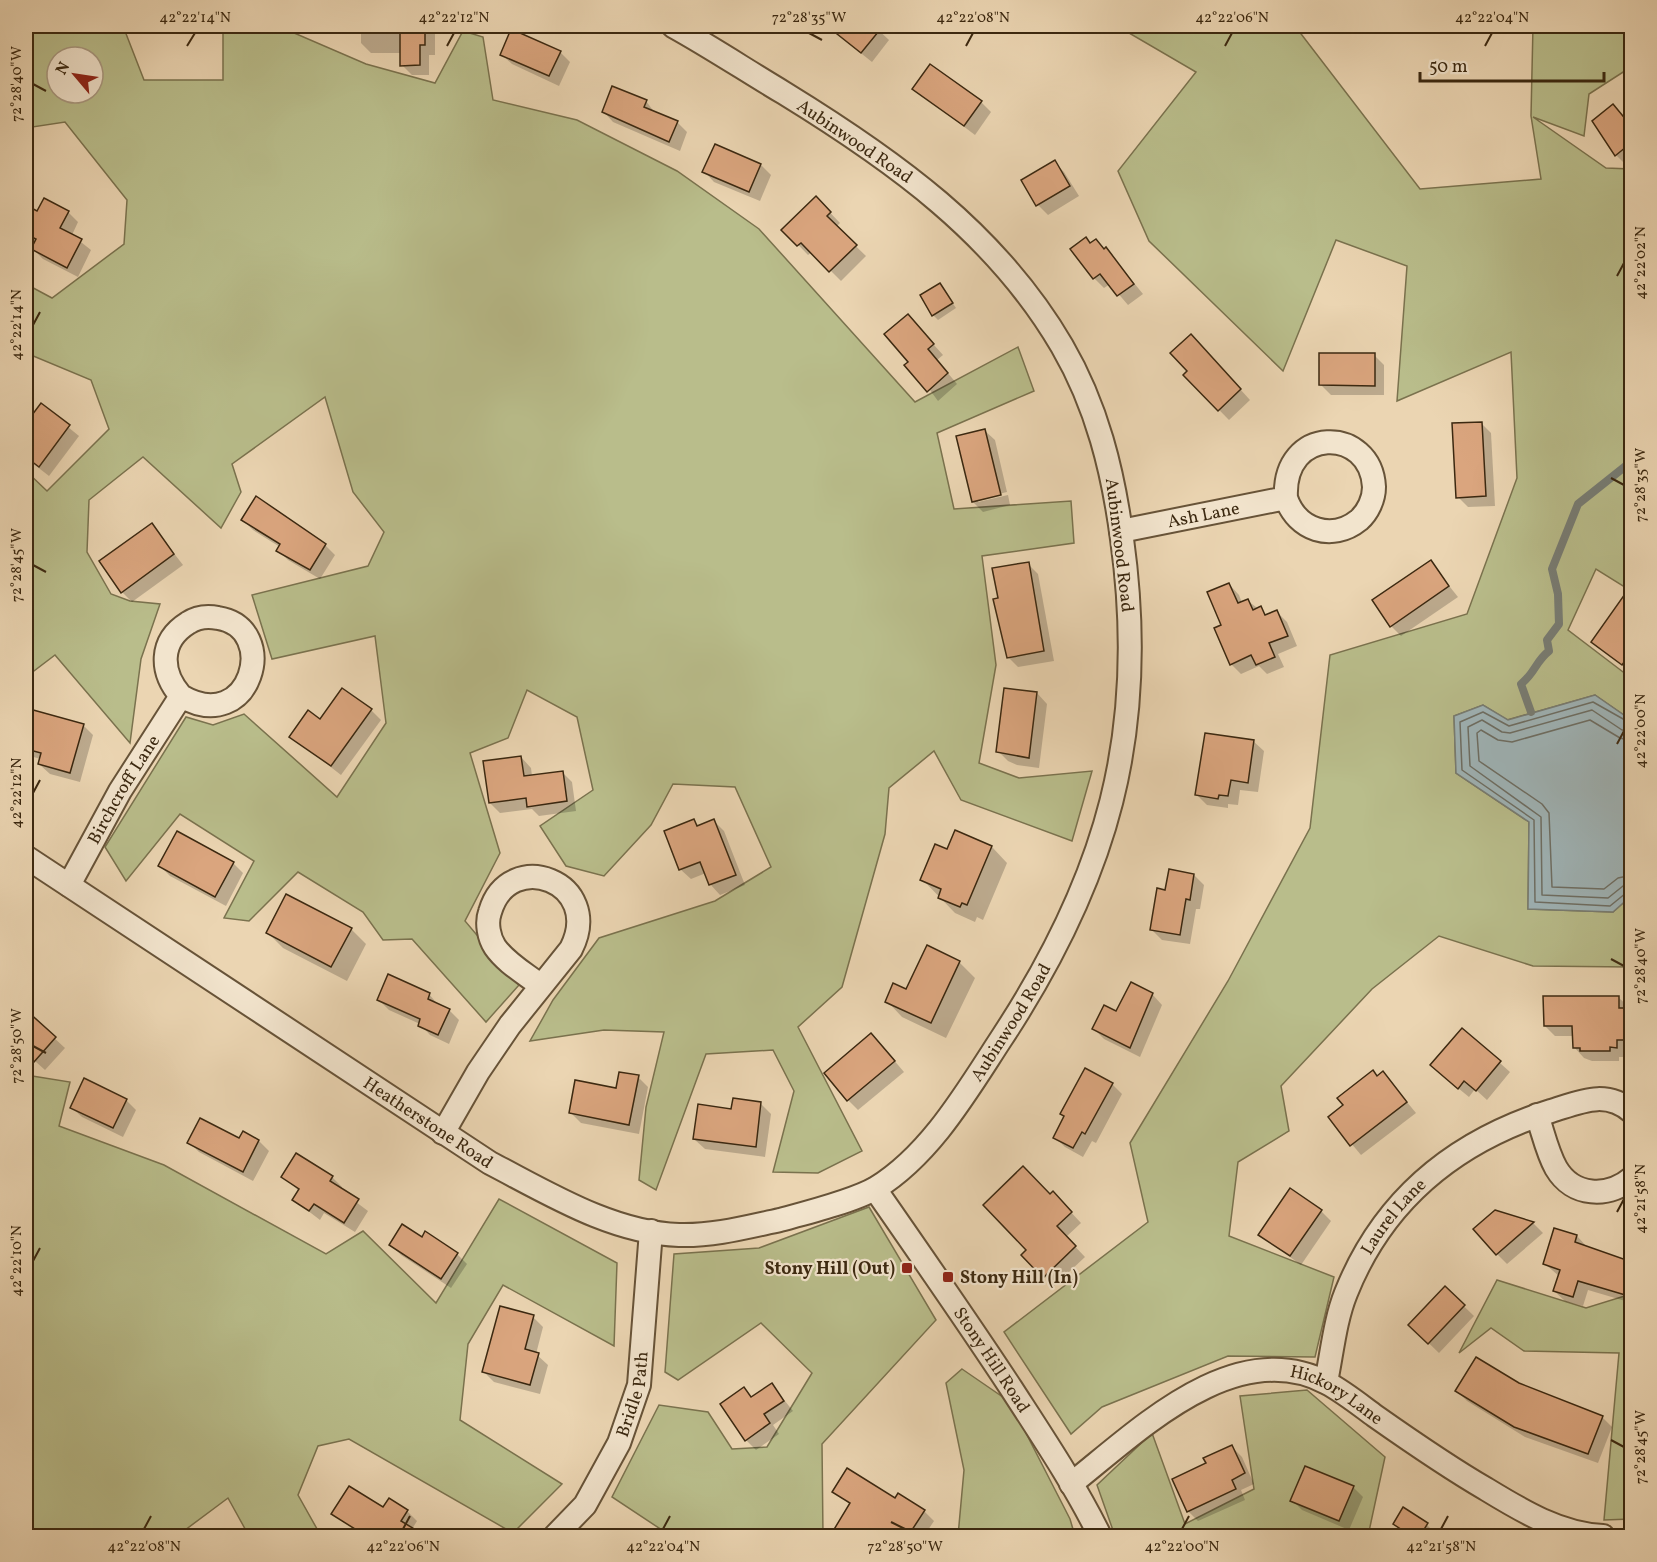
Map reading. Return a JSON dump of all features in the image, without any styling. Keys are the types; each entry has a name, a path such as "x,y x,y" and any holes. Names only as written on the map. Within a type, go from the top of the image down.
{"street":[{"name":"Aubinwood Road","path":"673,26 891,162 953,212 1004,264 1043,315 1083,386 1109,460 1121,531 1130,620 1128,719 1111,808 1086,881 1049,960 1022,1007 945,1121 909,1160 875,1189"},
{"name":"Ash Lane","path":"1121,531 1286,498"},
{"name":"Birchcroff Lane","path":"69,885 120,791 181,696"},
{"name":"Heatherstone Road","path":"26,857 443,1133 540,1189 621,1224 676,1235 713,1234 795,1216 875,1189"},
{"path":"443,1133 478,1072 510,1025 571,949 578,936 579,921 576,906 569,893 557,883 543,877 528,877 513,882 501,891 492,903 488,917 489,932 494,946 504,957 541,986"},
{"name":"Laurel Lane","path":"1326,1382 1345,1294 1375,1236 1412,1190 1453,1155 1515,1122 1592,1098 1608,1098 1632,1112"},
{"path":"1537,1115 1556,1168 1565,1180 1592,1193 1607,1192 1622,1186 1632,1178"},
{"name":"Stony Hill Road","path":"875,1189 954,1301 1071,1484 1100,1536"},
{"name":"Bridle Path","path":"555,1536 585,1505 619,1443 639,1385 651,1231"},
{"name":"Hickory Lane","path":"1071,1484 1175,1403 1211,1384 1254,1370 1293,1371 1326,1382 1450,1468 1523,1512 1580,1535 1603,1536"}],"green space":[{"path":"26,26 123,26 144,80 223,80 223,26 278,26 366,64 435,83 463,31 483,37 493,100 577,120 677,171 759,229 915,402 1018,347 1034,391 937,433 954,509 1071,501 1074,543 982,556 996,665 979,763 1019,778 1092,771 1072,841 961,800 934,751 889,788 885,834 842,987 798,1027 862,1151 818,1173 773,1172 794,1091 773,1050 706,1054 656,1190 639,1180 646,1107 664,1032 604,1030 530,1041 553,1000 599,938 715,901 771,867 735,787 673,784 651,825 604,876 566,866 540,826 593,790 577,717 527,690 508,738 470,753 500,853 465,921 519,985 486,1022 412,939 383,940 363,912 298,872 249,921 224,918 254,861 180,814 126,881 105,847 186,717 213,725 244,714 337,797 386,723 375,636 272,659 252,595 368,566 384,532 353,492 325,397 232,464 241,492 221,528 143,457 89,500 87,552 111,594 130,601 160,604 141,659 130,743 55,655 26,677 26,471 47,491 109,429 91,380 26,353 26,284 52,298 124,244 127,200 65,122 26,128"},
{"path":"1117,26 1295,26 1420,189 1541,179 1531,116 1533,26 1631,26 1631,67 1589,94 1584,136 1533,117 1606,168 1631,169 1631,591 1596,569 1568,630 1631,678 1631,720 1595,695 1507,720 1483,705 1454,716 1456,773 1529,822 1528,909 1613,912 1631,896 1631,967 1533,966 1439,936 1372,989 1281,1086 1289,1131 1238,1162 1229,1236 1334,1277 1315,1357 1228,1356 1102,1407 1071,1434 1004,1332 1148,1222 1130,1143 1228,981 1310,828 1330,655 1467,614 1517,478 1511,352 1397,401 1407,266 1336,240 1283,371 1149,241 1118,171 1196,72"},
{"path":"26,1075 70,1082 59,1126 164,1165 326,1254 363,1231 436,1303 499,1199 617,1263 614,1346 503,1285 468,1344 460,1420 562,1484 513,1533 349,1439 318,1446 298,1495 321,1536 249,1536 228,1498 177,1536 26,1536"},
{"path":"869,1207 936,1320 822,1444 823,1536 671,1536 612,1497 659,1405 708,1412 732,1449 767,1447 812,1373 761,1323 678,1380 665,1372 674,1254 759,1248"},
{"path":"1497,1280 1586,1308 1631,1294 1631,1519 1604,1520 1619,1353 1524,1351 1491,1328 1459,1353"},
{"path":"962,1369 1010,1402 1070,1519 1075,1536 958,1536 964,1470 946,1383"},
{"path":"1307,1390 1385,1457 1368,1536 1115,1536 1097,1485 1152,1433 1185,1524 1254,1489 1240,1396"}],"water":[{"path":"1595,695 1631,720 1631,896 1613,912 1528,909 1529,822 1456,773 1454,716 1483,705 1508,720"}],"building":[{"path":"400,26 425,26 425,45 420,45 420,65 400,66"},
{"path":"827,26 883,26 861,53"},
{"path":"511,29 561,51 549,76 500,55"},
{"path":"930,64 982,101 964,126 912,89"},
{"path":"612,86 647,100 644,107 678,121 669,142 602,112"},
{"path":"1613,104 1632,127 1632,142 1615,156 1592,121"},
{"path":"715,144 761,164 749,192 702,172"},
{"path":"1055,160 1070,186 1036,206 1021,180"},
{"path":"816,196 831,212 827,216 857,245 829,272 801,243 797,246 781,230"},
{"path":"44,198 69,211 60,228 82,239 67,268 31,249 36,239 26,234 26,205 37,211"},
{"path":"1086,237 1090,243 1096,239 1104,249 1106,247 1134,284 1117,296 1100,274 1093,279 1070,249"},
{"path":"940,283 953,303 932,316 920,295"},
{"path":"908,314 934,344 928,349 948,373 927,392 904,365 908,362 884,334"},
{"path":"1191,334 1241,389 1218,411 1183,375 1187,371 1170,353"},
{"path":"1319,353 1375,353 1375,386 1319,385"},
{"path":"41,403 70,425 39,467 26,457 26,423"},
{"path":"1482,422 1486,496 1456,498 1452,423"},
{"path":"985,429 1001,495 972,502 956,436"},
{"path":"256,496 326,544 310,570 276,551 280,544 241,520"},
{"path":"152,523 174,554 121,593 99,561"},
{"path":"1431,560 1449,586 1390,627 1372,600"},
{"path":"1029,562 1044,651 1007,658 993,599 998,598 992,568"},
{"path":"1229,583 1238,603 1248,599 1253,610 1261,606 1265,615 1277,610 1288,636 1269,643 1275,657 1256,665 1251,655 1230,665 1214,628 1221,625 1207,592"},
{"path":"1632,584 1632,651 1622,665 1591,642"},
{"path":"342,688 372,709 331,766 289,737 308,710 320,719"},
{"path":"1004,688 1037,692 1029,758 996,752"},
{"path":"26,708 84,724 70,773 38,764 41,753 26,749"},
{"path":"1205,733 1254,740 1248,783 1231,780 1228,796 1219,795 1218,799 1195,795"},
{"path":"521,756 524,776 563,771 567,801 527,807 526,798 489,803 483,761"},
{"path":"694,819 697,826 714,819 736,875 709,885 700,862 679,870 664,831"},
{"path":"955,830 992,846 967,905 962,903 960,907 938,898 941,889 920,880 935,844 947,849"},
{"path":"177,831 234,862 215,897 158,866"},
{"path":"1169,869 1194,874 1190,900 1186,899 1180,935 1150,930 1157,888 1165,890"},
{"path":"286,894 352,928 331,967 266,933"},
{"path":"927,945 960,961 931,1023 885,1002 893,983 906,989"},
{"path":"388,974 430,993 428,999 450,1009 438,1035 418,1026 420,1019 377,1000"},
{"path":"1131,982 1153,993 1130,1048 1092,1029 1104,1005 1116,1011"},
{"path":"1543,996 1619,996 1619,1008 1632,1008 1632,1040 1617,1040 1617,1048 1610,1047 1610,1051 1580,1051 1580,1048 1573,1048 1572,1026 1544,1026"},
{"path":"26,1010 56,1037 26,1071"},
{"path":"1462,1028 1501,1061 1476,1091 1464,1081 1458,1089 1430,1065"},
{"path":"871,1033 895,1061 847,1101 824,1073"},
{"path":"1085,1068 1113,1083 1085,1134 1082,1132 1073,1148 1053,1138 1064,1116 1060,1114"},
{"path":"1373,1070 1377,1076 1383,1071 1407,1102 1350,1146 1328,1117 1343,1105 1337,1098"},
{"path":"619,1072 639,1075 629,1125 569,1113 575,1080 616,1088"},
{"path":"84,1078 127,1099 113,1128 70,1108"},
{"path":"733,1098 761,1102 756,1147 693,1139 698,1104 731,1109"},
{"path":"200,1118 239,1138 243,1131 259,1140 243,1172 187,1143"},
{"path":"296,1153 333,1176 330,1181 359,1199 344,1223 314,1204 309,1211 292,1200 299,1189 281,1177"},
{"path":"1023,1166 1050,1194 1053,1191 1072,1212 1057,1226 1076,1246 1043,1278 1021,1255 1026,1250 983,1205"},
{"path":"1290,1188 1322,1210 1290,1256 1258,1235"},
{"path":"1495,1210 1534,1222 1496,1255 1473,1229"},
{"path":"402,1224 422,1237 425,1231 458,1253 441,1279 389,1245"},
{"path":"1554,1228 1577,1235 1575,1242 1632,1262 1632,1297 1578,1281 1573,1297 1553,1291 1560,1270 1543,1264"},
{"path":"1445,1286 1465,1305 1428,1344 1408,1325"},
{"path":"500,1306 534,1315 525,1349 539,1353 530,1385 482,1372"},
{"path":"1476,1357 1519,1383 1603,1416 1588,1454 1514,1427 1455,1391"},
{"path":"772,1383 784,1401 764,1414 770,1423 745,1441 720,1404 744,1387 751,1397"},
{"path":"1232,1445 1245,1473 1232,1480 1236,1489 1187,1512 1172,1479 1206,1463 1203,1458"},
{"path":"1305,1466 1354,1486 1339,1521 1290,1501"},
{"path":"847,1468 895,1498 898,1493 925,1510 908,1536 830,1536 850,1503 832,1492"},
{"path":"349,1486 383,1507 389,1498 408,1510 401,1521 426,1536 379,1536 367,1529 363,1534 331,1514"},
{"path":"1403,1507 1428,1523 1420,1536 1398,1536 1402,1530 1393,1524"}],"waterway":[{"path":"1531,712 1521,684 1549,651 1547,640 1559,624 1558,594 1552,569 1578,504 1632,461"}],"place":[{"name":"Stony Hill (Out)","path":"907,1268"},
{"name":"Stony Hill (In)","path":"948,1277"}]}
